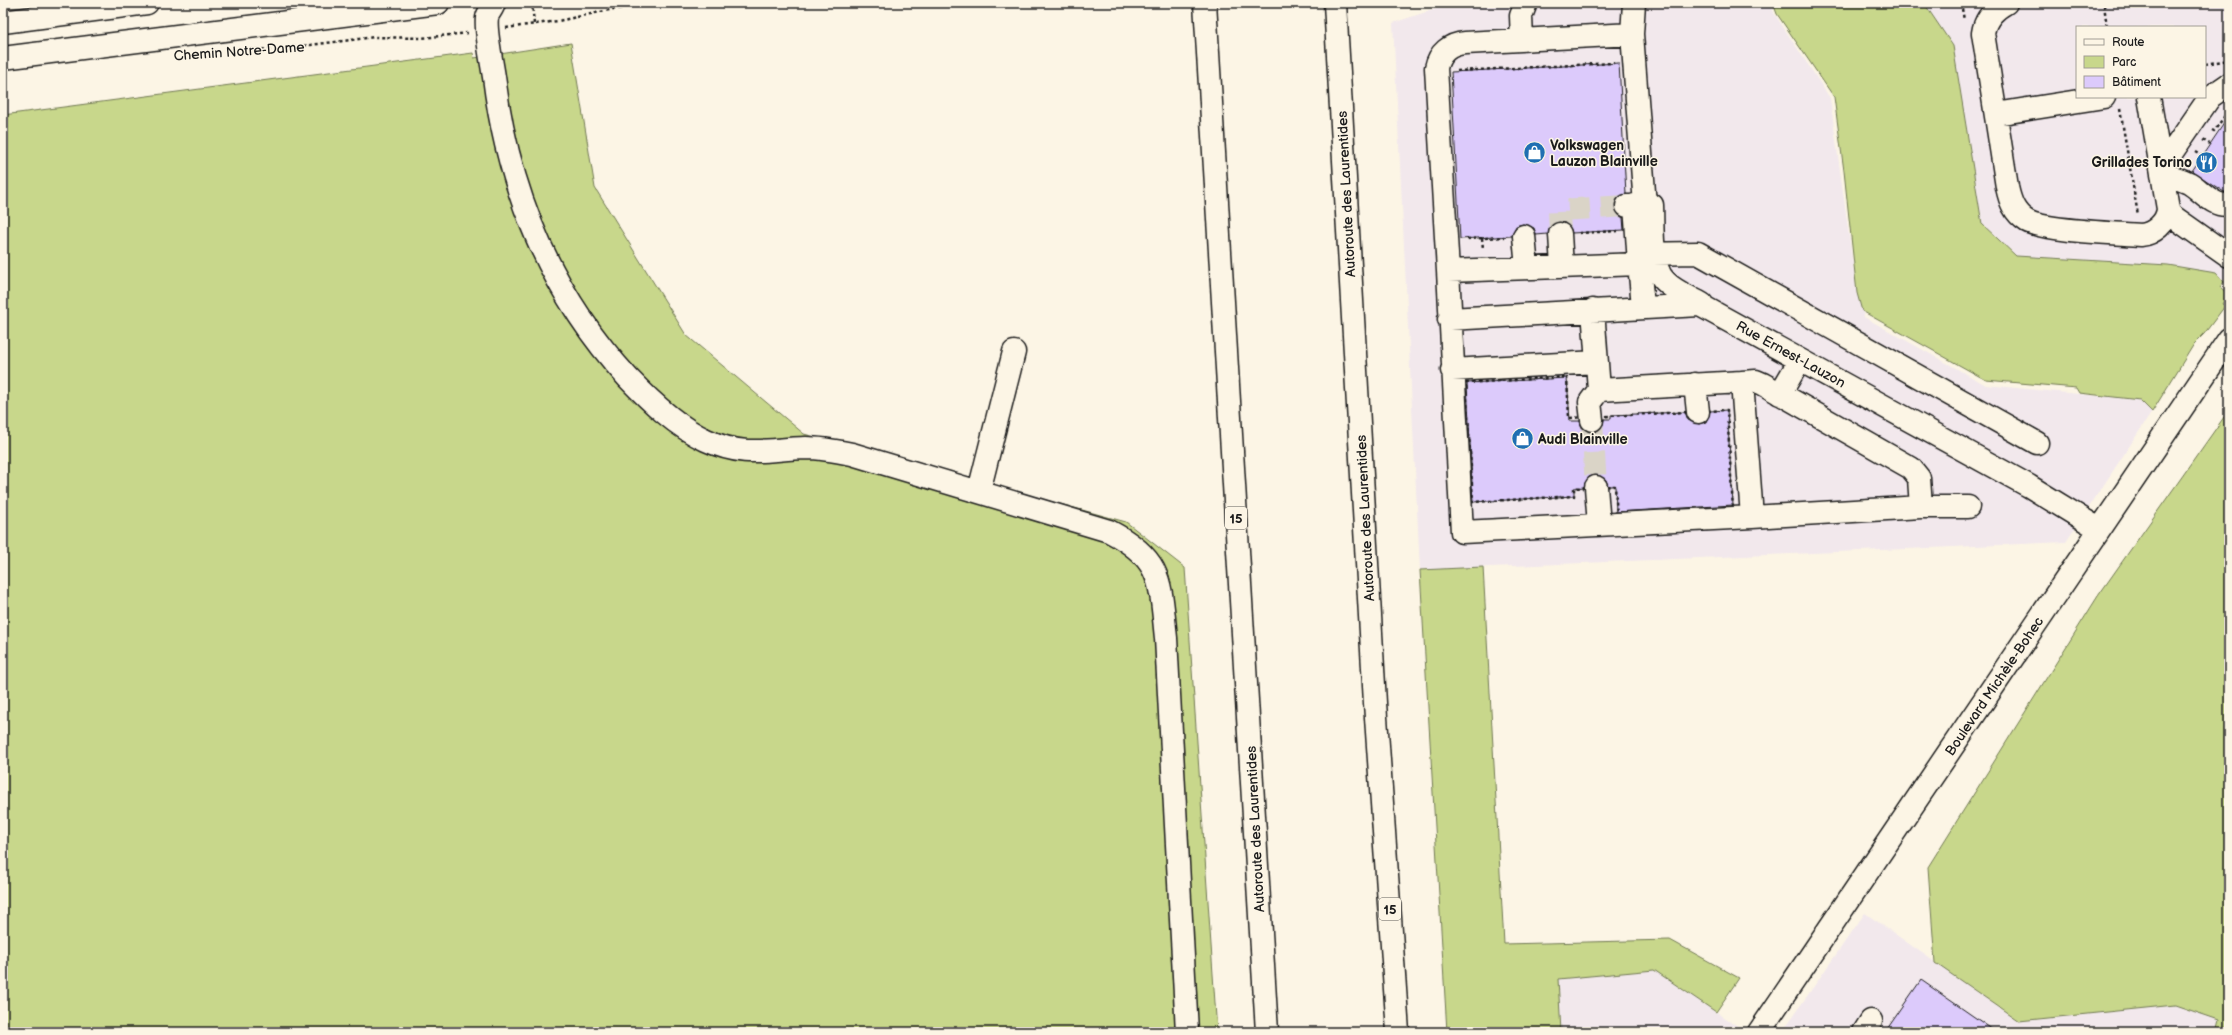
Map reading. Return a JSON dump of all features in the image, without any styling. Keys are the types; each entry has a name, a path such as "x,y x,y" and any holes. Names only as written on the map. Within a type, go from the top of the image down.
{"main road":[{"path":"3,22 147,3"},
{"name":"Chemin Notre-Dame","path":"3,58 438,3"},
{"path":"494,3 487,19 497,104 515,182 524,210 537,242 563,291 595,339 639,390 686,429 705,440 723,447 741,452 756,453 806,448 829,449 852,454 1109,531 1140,550 1154,568 1158,580 1166,638 1187,1032"},
{"name":"Autoroute des Laurentides","path":"1205,3 1267,1032"},
{"name":"Autoroute des Laurentides","path":"1335,3 1375,703 1398,1032"},
{"path":"1522,40 1521,16 1526,3"},
{"path":"1634,3 1632,34 1640,205 1644,257 1643,306"},
{"path":"2006,3 1991,13 1982,12 1983,33 2009,198 2018,214 2026,220 2042,226 2141,235 2153,232 2168,214"},
{"path":"1632,34 1459,43 1452,45 1438,58 1436,68 1462,532 1599,525 1745,505 1968,507"},
{"path":"2161,169 2210,97 2229,84"},
{"path":"2149,98 2168,214 2229,256"},
{"path":"1996,114 2112,101"},
{"path":"2161,169 2174,177 2189,183 2219,204 2229,204"},
{"path":"1560,234 1562,267"},
{"path":"1524,236 1527,268"},
{"path":"1448,271 1562,267 1644,257 1698,253 2037,443"},
{"path":"1644,257 1664,280 1710,308"},
{"name":"Rue Ernest-Lauzon","path":"1450,319 1643,306 1693,304 1710,308 1800,360 2028,486 2099,529"},
{"path":"1592,420 1590,402 1599,390 1593,310"},
{"name":"Boulevard Michèle-Bohec","path":"1759,1032 2229,339"},
{"path":"979,491 1014,352"},
{"path":"1780,394 1800,360"},
{"path":"1452,370 1597,362"},
{"path":"1599,390 1742,382 1763,384 1912,468 1919,478 1921,507"},
{"path":"1742,382 1739,461 1745,505"},
{"path":"1695,384 1698,412"},
{"path":"1596,487 1599,525"}],"path":[{"path":"532,3 534,24"},
{"path":"503,28 656,3"},
{"path":"2104,5 2107,26"},
{"name":"Chemin Notre-Dame","path":"239,50 278,49 374,37 422,38 470,33"},
{"path":"2206,64 2229,60"},
{"path":"1451,72 1619,63"},
{"path":"2112,101 2135,207 2142,220"},
{"path":"2203,140 2210,144"},
{"path":"2195,152 2202,156"},
{"path":"1560,234 1620,230"},
{"path":"1460,239 1524,236"},
{"path":"1569,418 1567,378 1466,384 1473,502 1574,496 1574,488"}],"shaded area":[{"path":"1453,3 1771,3 1774,13 1830,98 1857,293 1864,317 1986,385 2140,400 2152,412 2066,542 1420,570 1393,23"},
{"path":"1924,3 2229,3 2229,272 2224,280 2216,273 2168,265 2016,256 1982,224 1953,46"},
{"path":"1865,913 2019,1021 2175,1005 2219,1020 2216,1032 1782,1032"},
{"path":"1654,970 1739,1027 1736,1032 1561,1032 1558,979"}],"green space":[{"path":"1773,3 1924,3 1953,46 1982,224 2016,256 2168,265 2216,273 2224,282 2220,287 2228,294 2222,304 2225,306 2204,334 2194,344 2152,412 2140,400 2079,393 2076,388 1986,380 1862,311 1857,293 1844,171 1834,97 1777,14"},
{"path":"571,43 595,188 686,335 804,434 1126,522 1185,568 1217,1032 3,1032 3,115 473,53 474,58"},
{"path":"2229,410 2229,1032 2216,1032 2219,1020 2175,1005 2019,1021 1935,963 1928,867 2098,596"},
{"path":"1483,567 1504,944 1670,940 1739,978 1716,1012 1654,970 1558,979 1561,1032 1447,1032 1420,570"}],"building":[{"path":"1619,63 1626,194 1616,200 1615,206 1617,213 1623,218 1624,230 1572,233 1570,227 1560,222 1553,224 1548,234 1536,235 1534,228 1523,224 1516,226 1512,236 1460,239 1451,72"},
{"path":"2229,116 2229,192 2224,192 2192,171"},
{"path":"1567,378 1570,421 1580,421 1582,428 1587,432 1599,430 1603,425 1604,419 1611,419 1611,415 1685,412 1688,420 1699,424 1706,422 1710,411 1727,410 1733,505 1616,512 1615,486 1608,486 1606,480 1595,475 1589,477 1584,487 1574,488 1574,496 1473,502 1467,383"},
{"path":"1921,980 1996,1032 1885,1032"}],"tunnel":[{"path":"1560,234 1559,210 1627,206"},
{"path":"1592,420 1596,487"}],"place":[{"name":"Volkswagen Lauzon Blainville","path":"1535,153"},
{"name":"Grillades Torino","path":"2207,162"},
{"name":"Audi Blainville","path":"1522,439"}]}
